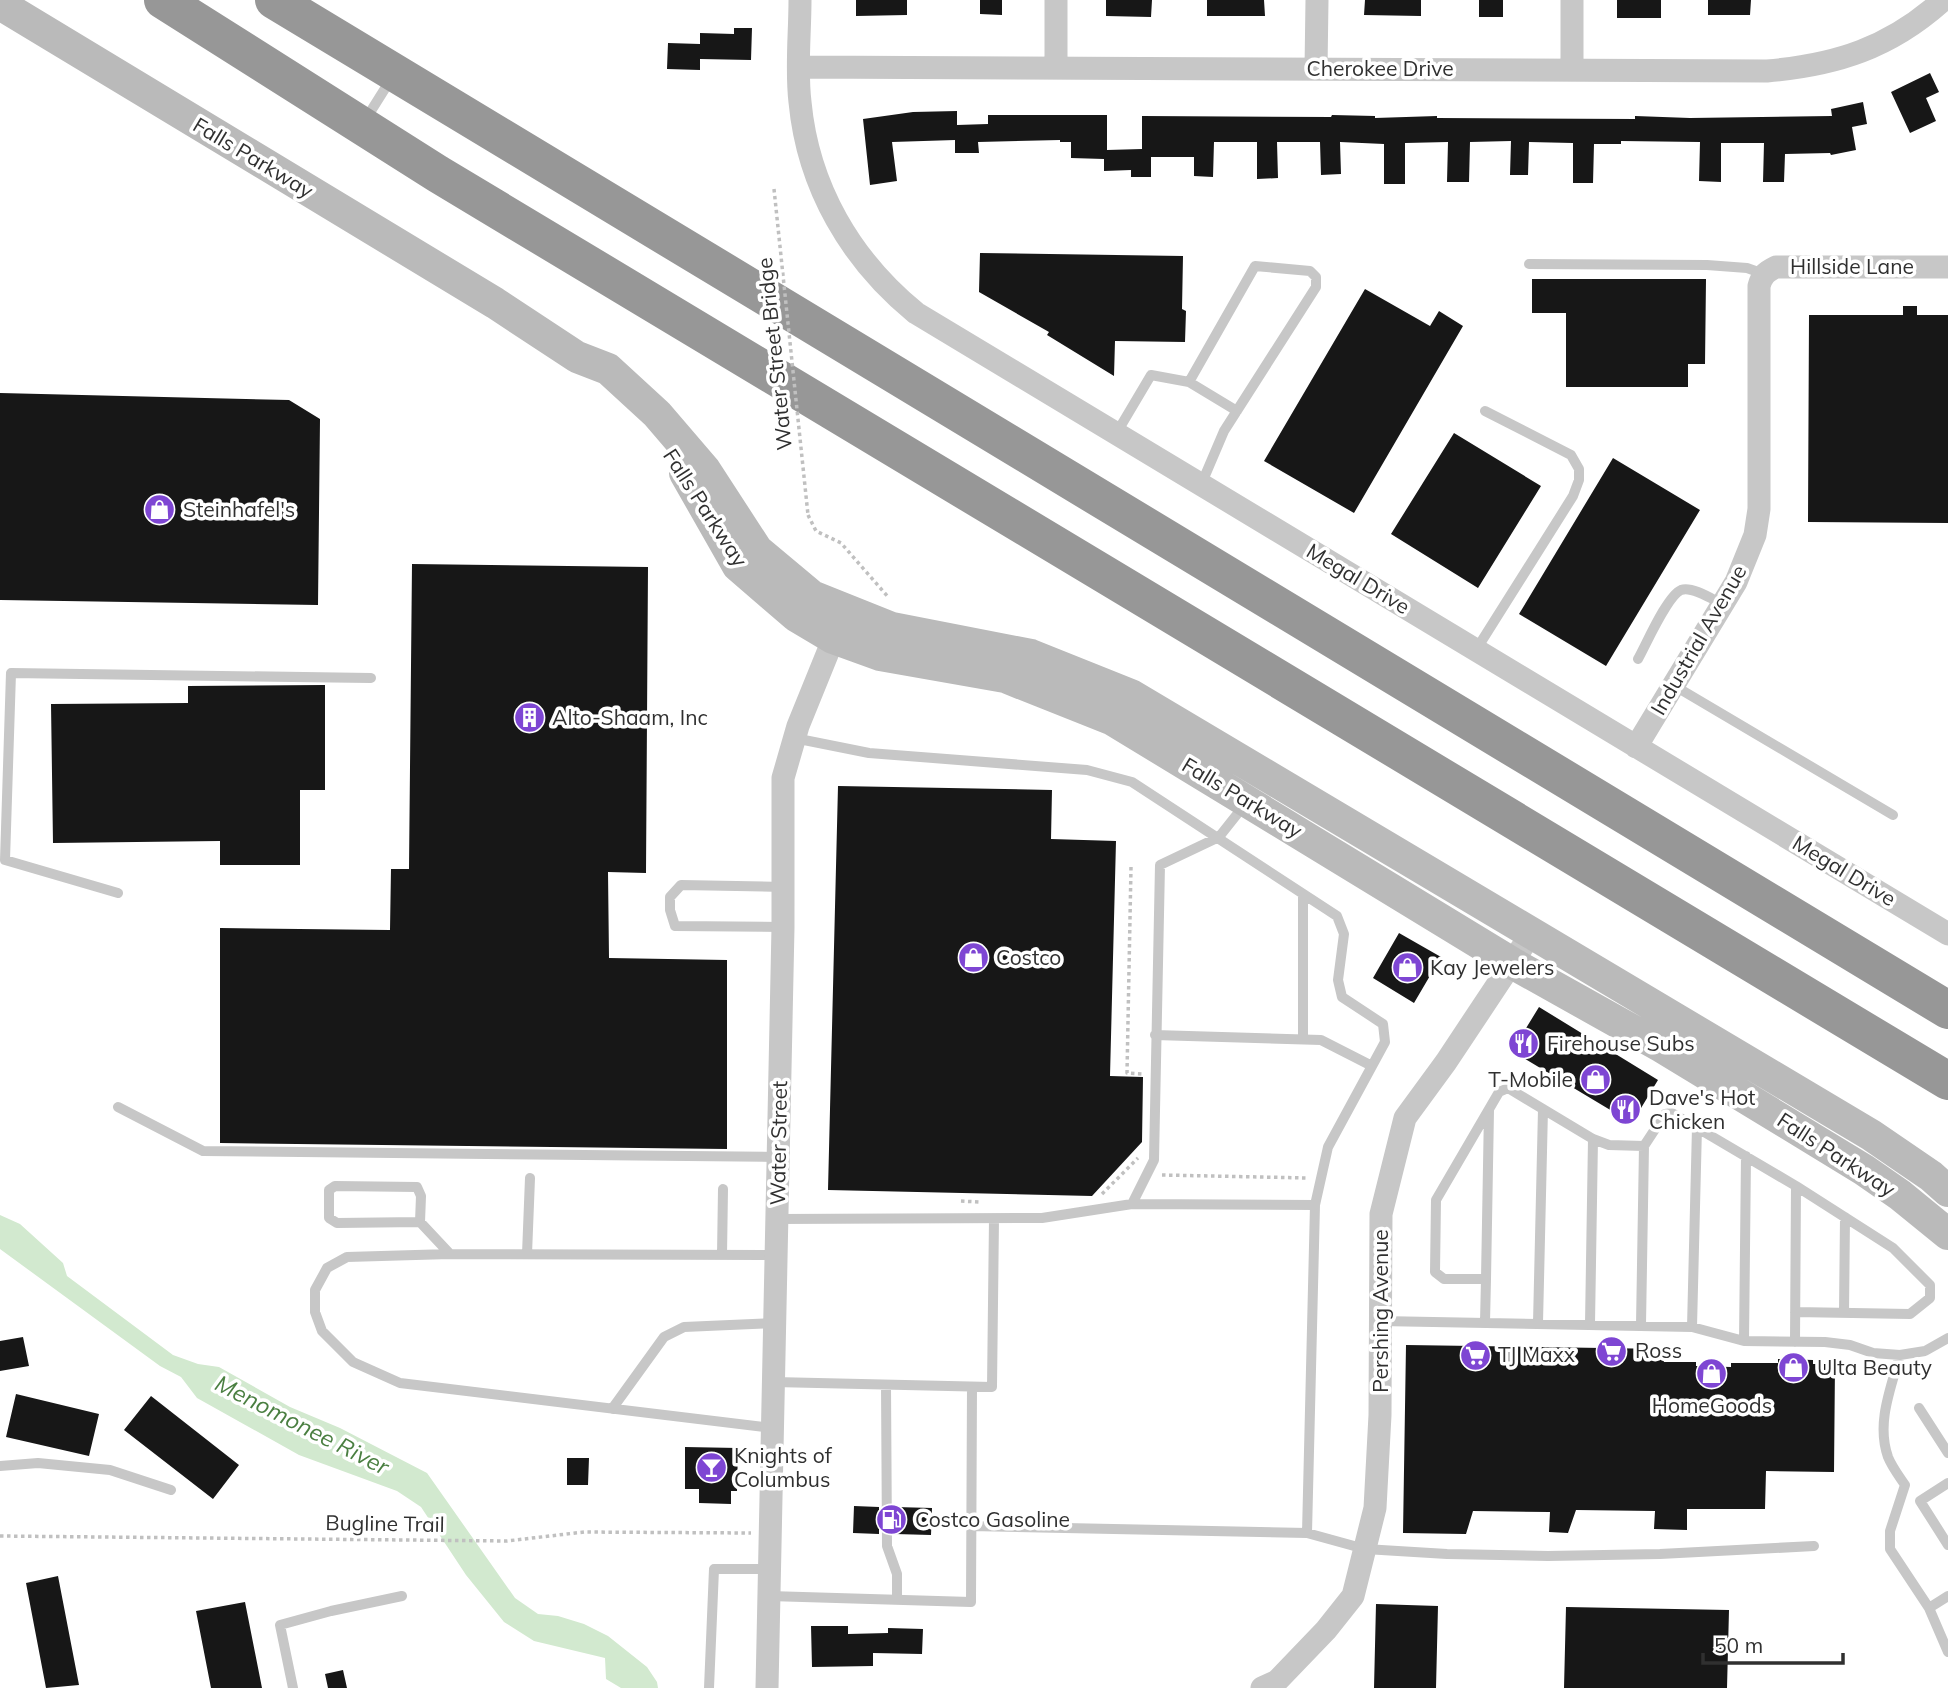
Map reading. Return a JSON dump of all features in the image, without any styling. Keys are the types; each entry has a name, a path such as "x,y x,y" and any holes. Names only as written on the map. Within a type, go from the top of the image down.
{"highway":[{"path":"163,0 474,196 1948,1081"},
{"path":"274,0 1948,1010"}],"street":[{"path":"799,67 800,0"},
{"path":"1056,0 1056,68"},
{"path":"1316,69 1317,0"},
{"path":"1572,0 1572,70"},
{"name":"Cherokee Drive","path":"799,67 1767,71 1805,67 1856,55 1896,35 1942,0"},
{"name":"Falls Parkway","path":"0,4 495,303 577,357 608,369 657,414 705,470 757,550 812,596 892,628 1031,655 1131,695 1257,789 1512,963 1662,1047 1864,1170 1948,1234"},
{"name":"Megal Drive","path":"799,67 800,103 816,175 838,225 851,245 896,297 916,313 1948,934"},
{"name":"Hillside Lane","path":"1759,320 1759,286 1764,274 1776,267 1948,267"},
{"name":"Industrial Avenue","path":"1636,747 1722,604 1748,557 1755,535 1759,320"},
{"name":"Falls Parkway","path":"577,357 650,427 682,469 738,566 796,616 834,638 880,655 1005,677 1113,720 1417,867 1479,901 1871,1135 1931,1176 1948,1191"},
{"name":"Water Street","path":"766,1688 784,887 783,778 794,738 845,609"},
{"name":"Pershing Avenue","path":"1274,1686 1326,1630 1353,1596 1375,1508 1380,1415 1381,1214 1405,1118 1446,1062 1531,934"}],"lane":[{"path":"361,126 394,74"},
{"path":"1530,264 1717,265 1747,268 1764,274"},
{"path":"1189,382 1255,266 1310,271 1316,277 1316,287 1224,430 1201,485"},
{"path":"1116,434 1151,375 1189,382 1237,411"},
{"path":"1476,650 1573,496 1579,480 1578,469 1571,455 1485,411"},
{"path":"1638,659 1672,597 1682,590 1690,590 1722,604"},
{"path":"118,893 5,860 11,673 371,678"},
{"path":"1673,685 1893,815"},
{"path":"794,738 869,754 1087,770 1132,782 1337,916 1345,934 1338,980 1342,997 1383,1024 1385,1042 1328,1147 1315,1205 1307,1533"},
{"path":"1132,1204 1154,1160 1160,866 1219,837 1257,789"},
{"path":"783,927 675,926 670,897 681,885 784,887"},
{"path":"1303,895 1303,1038"},
{"path":"1155,1035 1321,1040 1372,1066"},
{"path":"1486,1279 1444,1279 1435,1272 1436,1200 1499,1092 1508,1088 1593,1139 1609,1145 1644,1146"},
{"path":"118,1107 203,1151 778,1157"},
{"path":"1485,1322 1489,1109"},
{"path":"1538,1323 1543,1109"},
{"path":"1641,1325 1644,1146 1665,1114 1672,1113 1796,1186 1893,1248 1930,1285 1930,1298 1910,1314 1795,1312"},
{"path":"1692,1327 1697,1127"},
{"path":"1590,1324 1593,1139"},
{"path":"1744,1341 1746,1156"},
{"path":"527,1254 530,1178"},
{"path":"420,1222 337,1223 329,1218 329,1190 335,1186 417,1188 421,1196 420,1222 450,1254"},
{"path":"1795,1342 1796,1186"},
{"path":"722,1255 723,1189"},
{"path":"777,1219 1042,1218 1132,1204 1315,1205"},
{"path":"1844,1313 1845,1217"},
{"path":"774,1382 992,1387 994,1219"},
{"path":"772,1428 400,1383 353,1362 322,1331 315,1312 315,1290 327,1268 347,1257 450,1254 776,1255"},
{"path":"1380,1321 1692,1327 1744,1341 1850,1345 1873,1353 1900,1355 1925,1351 1948,1338"},
{"path":"612,1409 664,1337 684,1327 775,1323"},
{"path":"1900,1355 1886,1406 1883,1434 1889,1460 1948,1545"},
{"path":"886,1385 887,1546 897,1574 897,1600"},
{"path":"769,1596 971,1602 972,1387"},
{"path":"1919,1408 1948,1453"},
{"path":"0,1466 38,1463 110,1470 171,1490"},
{"path":"1920,1502 1948,1483"},
{"path":"1905,1485 1890,1531 1890,1549 1929,1608 1948,1652"},
{"path":"971,1526 1307,1533 1365,1549 1447,1554 1660,1554 1814,1546"},
{"path":"709,1688 714,1569 769,1569"},
{"path":"293,1688 280,1625 402,1596"},
{"path":"1929,1608 1948,1597"}],"path":[{"name":"Water Street Bridge","path":"774,189 808,515 816,531 841,543 889,598"},
{"path":"1131,867 1128,1073 1146,1074"},
{"path":"1100,1196 1144,1152"},
{"path":"1146,1175 1321,1178"},
{"path":"961,1201 987,1202"},
{"name":"Bugline Trail","path":"0,1536 507,1541 584,1532 770,1533"}],"water":[{"name":"Menomonee River","path":"0,1215 20,1224 63,1263 67,1276 173,1355 198,1364 219,1367 290,1407 340,1428 427,1473 515,1598 538,1614 558,1616 584,1624 608,1636 647,1667 658,1688 621,1688 606,1679 605,1658 534,1641 504,1622 466,1575 421,1507 397,1491 299,1455 197,1398 181,1377 160,1366 0,1249"}],"building":[{"path":"856,0 907,0 907,15 856,16"},
{"path":"980,0 1002,0 1002,15 980,14"},
{"path":"1106,0 1152,0 1151,17 1106,16"},
{"path":"1207,0 1264,0 1265,16 1207,16"},
{"path":"1365,0 1421,0 1421,16 1364,15"},
{"path":"1479,0 1503,0 1503,17 1479,17"},
{"path":"1617,0 1661,0 1661,18 1617,18"},
{"path":"1708,0 1751,0 1750,15 1708,15"},
{"path":"734,28 752,28 751,60 700,59 700,70 667,69 668,43 700,44 700,33 734,34"},
{"path":"1930,73 1939,92 1926,98 1936,121 1910,133 1891,92"},
{"path":"1863,102 1867,124 1852,127 1856,150 1831,155 1785,154 1784,182 1763,182 1764,143 1721,143 1721,182 1699,181 1700,142 1621,141 1621,144 1594,144 1593,183 1573,183 1573,143 1529,142 1528,175 1510,175 1511,141 1470,142 1469,182 1447,182 1448,142 1405,143 1405,184 1384,184 1384,144 1340,142 1341,174 1321,175 1320,142 1277,142 1278,178 1257,179 1257,142 1214,142 1213,177 1194,176 1194,157 1151,157 1151,177 1131,177 1131,170 1104,171 1104,159 1071,158 1071,142 978,142 979,153 955,153 955,140 892,142 897,181 870,185 863,119 913,112 957,111 957,125 988,124 988,115 1107,115 1107,150 1142,149 1142,116 1332,115 1375,118 1437,116 1635,119 1635,116 1832,116 1831,109"},
{"path":"980,253 1183,256 1182,309 1186,311 1185,342 1115,341 1114,376 1047,335 1049,332 979,292"},
{"path":"1532,279 1706,279 1705,364 1688,364 1688,387 1566,387 1566,313 1532,313"},
{"path":"1365,289 1430,326 1439,311 1463,326 1354,513 1264,461"},
{"path":"1903,306 1917,306 1917,315 1948,315 1948,523 1808,522 1809,315 1903,315"},
{"name":"Steinhafel's","path":"0,393 289,400 320,419 318,605 0,600"},
{"path":"1454,433 1541,486 1478,588 1391,534"},
{"path":"1613,458 1700,510 1606,666 1519,614"},
{"name":"Alto-Shaam, Inc","path":"412,564 648,567 646,873 608,872 609,958 727,960 727,1149 220,1143 220,928 390,930 391,869 409,869"},
{"path":"325,685 325,790 300,790 300,865 220,865 220,841 53,843 51,704 188,703 188,686"},
{"name":"Costco","path":"838,786 1052,790 1051,839 1116,841 1110,1076 1143,1077 1142,1142 1092,1196 828,1190"},
{"name":"Kay Jewelers","path":"1399,933 1441,957 1414,1003 1373,978"},
{"path":"1539,1007 1658,1080 1632,1123 1512,1051"},
{"path":"23,1337 29,1366 0,1371 0,1341"},
{"path":"1406,1345 1665,1349 1664,1362 1696,1362 1696,1366 1731,1367 1731,1363 1778,1363 1778,1359 1835,1364 1834,1472 1766,1471 1765,1509 1687,1509 1687,1530 1654,1529 1655,1511 1576,1510 1568,1533 1549,1532 1550,1512 1473,1511 1466,1534 1403,1533"},
{"path":"16,1394 99,1414 89,1456 6,1437"},
{"path":"151,1396 239,1465 213,1499 124,1430"},
{"name":"Knights of Columbus","path":"685,1447 738,1448 737,1491 731,1491 731,1504 699,1503 699,1489 685,1489"},
{"path":"567,1458 589,1458 588,1485 567,1485"},
{"path":"854,1506 879,1507 879,1534 853,1533"},
{"path":"895,1507 932,1508 931,1535 895,1534"},
{"path":"58,1576 79,1685 46,1688 26,1583"},
{"path":"245,1602 262,1688 211,1688 196,1611"},
{"path":"1376,1604 1438,1606 1436,1688 1374,1688"},
{"path":"1566,1607 1729,1610 1727,1688 1564,1688"},
{"path":"811,1626 848,1626 848,1634 888,1633 888,1628 923,1629 922,1654 873,1653 873,1666 812,1667"},
{"path":"343,1670 347,1688 328,1688 325,1674"}],"place":[{"name":"Steinhafel's","path":"160,510"},
{"name":"Alto-Shaam, Inc","path":"529,718"},
{"name":"Costco","path":"973,958"},
{"name":"Kay Jewelers","path":"1407,968"},
{"name":"Firehouse Subs","path":"1524,1044"},
{"name":"T-Mobile","path":"1596,1080"},
{"name":"Dave's Hot Chicken","path":"1626,1110"},
{"name":"Ross","path":"1612,1351"},
{"name":"TJ Maxx","path":"1475,1355"},
{"name":"Ulta Beauty","path":"1794,1368"},
{"name":"HomeGoods","path":"1712,1374"},
{"name":"Knights of Columbus","path":"711,1468"},
{"name":"Costco Gasoline","path":"892,1520"}]}
